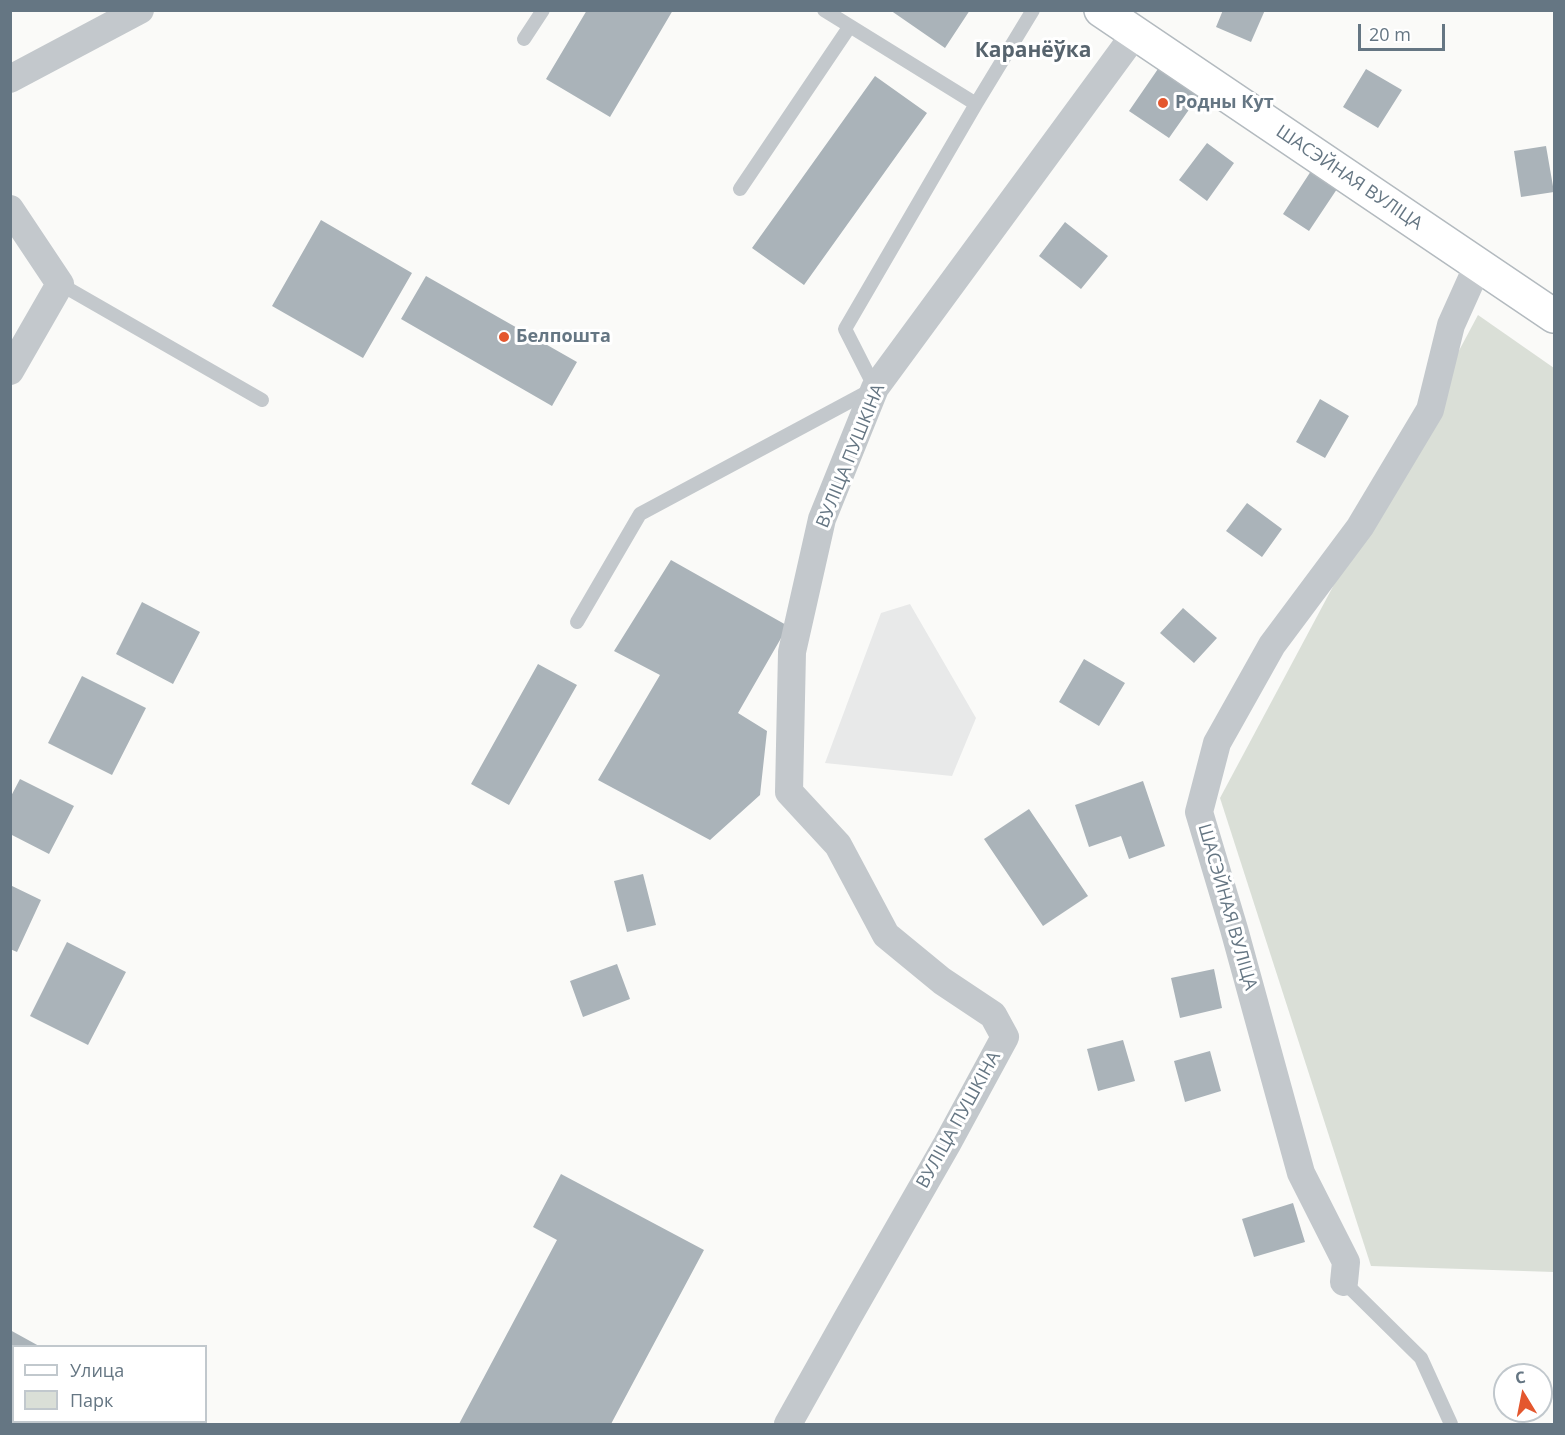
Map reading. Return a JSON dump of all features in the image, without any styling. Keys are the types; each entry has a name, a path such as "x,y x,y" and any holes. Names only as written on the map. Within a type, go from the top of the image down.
{"main road":[{"name":"ШАСЭЙНАЯ ВУЛІЦА","path":"1101,10 1478,265 1552,309"}],"street":[{"path":"10,79 141,10"},
{"name":"ВУЛІЦА ПУШКІНА","path":"789,1425 1005,1037 993,1015 942,981 886,935 838,845 789,792 792,652 822,519 875,388 1135,34"},
{"path":"10,209 60,284 10,371"},
{"name":"ШАСЭЙНАЯ ВУЛІЦА","path":"1344,1282 1346,1262 1301,1173 1234,929 1199,812 1217,743 1272,645 1360,527 1430,410 1450,325 1478,265"}],"lane":[{"path":"524,39 543,10"},
{"path":"824,10 976,104"},
{"path":"577,622 640,514 875,388 845,329 1033,10"},
{"path":"740,189 850,26"},
{"path":"60,284 262,400"},
{"path":"1344,1282 1421,1358 1451,1425"}],"shaded area":[{"path":"910,604 976,718 952,776 825,763 881,613"}],"green space":[{"path":"1478,315 1554,368 1554,1272 1371,1266 1220,798"}],"building":[{"path":"587,10 673,10 610,117 546,79"},
{"path":"890,10 970,10 945,48"},
{"path":"1223,10 1265,10 1251,42 1216,27"},
{"path":"1160,66 1200,94 1169,138 1129,111"},
{"path":"1366,69 1402,90 1378,128 1343,107"},
{"path":"875,76 927,113 804,285 752,248"},
{"path":"1207,143 1234,163 1207,201 1179,180"},
{"path":"1546,146 1554,192 1521,197 1514,151"},
{"path":"1311,171 1337,189 1309,231 1283,214"},
{"path":"321,220 412,273 363,358 272,306"},
{"path":"1065,222 1108,256 1081,289 1039,256"},
{"path":"426,276 577,362 552,406 401,319"},
{"path":"1320,399 1349,416 1325,458 1296,442"},
{"path":"1247,503 1282,529 1262,557 1226,531"},
{"path":"671,560 788,626 738,713 767,731 760,795 710,840 598,780 660,675 614,651"},
{"path":"142,602 200,632 173,684 116,654"},
{"path":"1183,608 1217,638 1194,663 1160,633"},
{"path":"1084,659 1125,683 1099,726 1059,702"},
{"path":"538,664 577,685 509,805 471,784"},
{"path":"82,676 146,708 112,775 48,743"},
{"path":"20,779 74,806 49,854 10,834 10,798"},
{"path":"1143,781 1165,846 1129,859 1121,836 1089,847 1075,805"},
{"path":"1029,809 1088,896 1043,926 984,839"},
{"path":"643,874 656,925 627,932 614,881"},
{"path":"10,885 41,900 17,952 10,949"},
{"path":"67,942 126,972 88,1045 30,1016"},
{"path":"617,964 630,999 583,1017 570,981"},
{"path":"1214,969 1222,1008 1180,1018 1171,978"},
{"path":"1123,1040 1135,1081 1098,1091 1087,1049"},
{"path":"1210,1051 1221,1091 1185,1102 1174,1061"},
{"path":"561,1174 704,1250 611,1424 459,1424 557,1240 533,1227"},
{"path":"1293,1203 1305,1242 1254,1257 1242,1219"},
{"path":"10,1330 37,1345 12,1345 12,1388 10,1391"},
{"path":"190,1423 193,1424 141,1424"}],"place":[{"name":"Родны Кут","path":"1163,103"},
{"name":"Белпошта","path":"504,337"}],"district":[{"name":"Каранёўка","path":"1033,51"}]}
